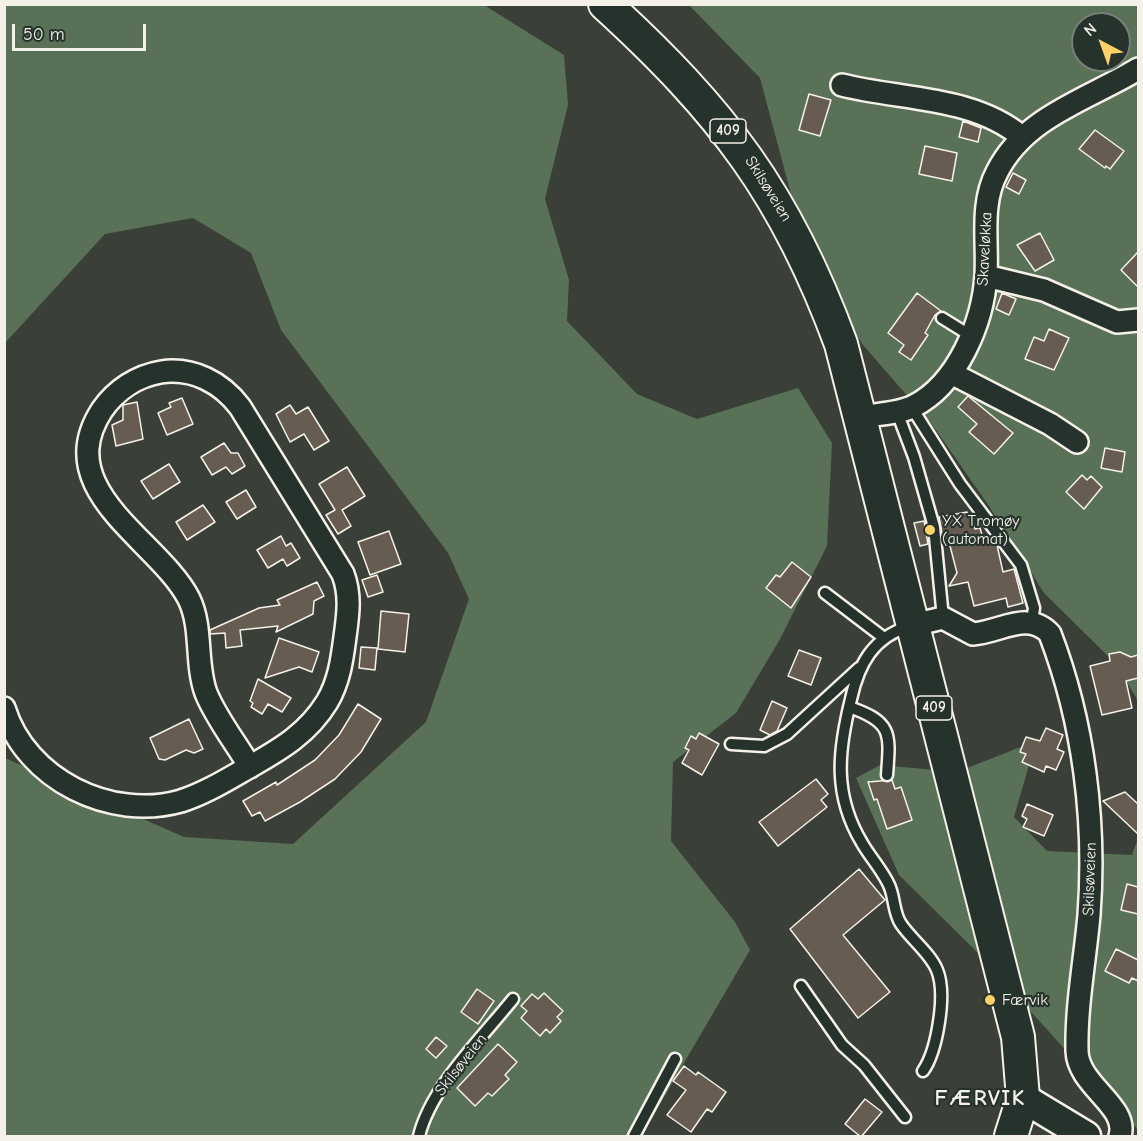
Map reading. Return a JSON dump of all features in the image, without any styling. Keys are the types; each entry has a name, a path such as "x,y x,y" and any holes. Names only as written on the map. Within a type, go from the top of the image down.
{"main road":[{"name":"Skilsøveien","path":"605,4 674,70 714,113 771,192 792,227 823,293 841,344 1018,1037 1030,1103 1011,1137"},
{"path":"1030,1103 1086,1137"}],"street":[{"name":"Skaveløkka","path":"904,410 933,395 951,373 971,336 986,276 985,233 989,190 997,171 1022,137 1085,97 1138,69"},
{"path":"843,84 956,105 1004,122 1022,137"},
{"path":"986,276 1044,291 1117,322 1138,320"},
{"path":"4,708 22,741 44,767 76,790 110,802 146,806 180,801 210,789 249,767 291,743 305,730 334,689 342,662 348,616 346,584 338,564 231,396 211,381 190,373 167,371 144,375 119,390 100,414 90,441 94,479 104,501 183,588 196,622 201,671 206,693 249,767"},
{"path":"951,373 1050,424 1077,442"},
{"path":"860,417 904,410"},
{"path":"913,625 943,618 973,634 1032,621"},
{"name":"Skilsøveien","path":"1032,621 1042,625 1050,634 1057,654 1082,752 1091,827 1089,915 1077,1054 1088,1081 1118,1115 1122,1129 1120,1137"}],"lane":[{"path":"942,318 971,336"},
{"path":"904,410 914,457 934,527 943,618"},
{"path":"904,410 1021,565 1034,608 1032,621"},
{"path":"825,593 884,638"},
{"path":"913,625 884,638 865,657 859,668 849,707 839,778 846,811 861,842 890,886 895,913 900,923 937,970 941,992 937,1028 934,1047 923,1071"},
{"path":"730,744 764,746 787,734 859,668"},
{"path":"849,707 882,723 888,731 887,775"},
{"path":"801,986 842,1045 864,1065 905,1117"},
{"name":"Skilsøveien","path":"419,1137 423,1118 438,1094 513,999"},
{"path":"634,1137 675,1059"}],"green space":[{"path":"5,5 484,5 564,55 568,105 545,199 569,280 567,321 637,394 697,419 798,388 832,443 827,546 779,641 736,713 673,762 671,841 735,922 750,950 656,1111 637,1136 5,1136 5,758 184,837 293,844 426,722 469,599 448,553 281,330 251,253 193,218 105,234 5,343"},
{"path":"689,5 1138,5 1138,701 1116,664 1044,593 989,506 931,423 863,345 808,258 760,78"},
{"path":"1036,741 1014,817 1047,851 1132,855 1138,838 1138,1130 975,950 899,875 856,778 880,765 957,772"}],"building":[{"path":"809,94 831,100 820,136 799,130"},
{"path":"963,121 981,128 978,142 959,137"},
{"path":"1095,130 1124,151 1110,169 1106,166 1105,168 1079,149"},
{"path":"925,146 957,153 952,181 919,174"},
{"path":"1013,173 1026,180 1019,194 1006,187"},
{"path":"1040,233 1054,260 1035,271 1017,245"},
{"path":"1138,252 1138,287 1121,270"},
{"path":"917,293 941,311 935,315 925,333 928,335 911,360 899,352 904,345 888,333"},
{"path":"1002,293 1016,299 1009,315 996,309"},
{"path":"1049,329 1069,338 1054,370 1025,359 1034,337 1044,341"},
{"path":"968,396 1013,433 994,454 969,432 977,424 958,407"},
{"path":"182,398 193,424 167,435 158,413 171,407 169,403"},
{"path":"137,402 143,439 116,446 112,425 123,420 123,405"},
{"path":"290,405 296,414 308,407 329,441 314,450 304,434 290,442 276,414"},
{"path":"224,443 231,453 238,453 245,466 232,474 226,467 212,475 201,457"},
{"path":"1105,448 1125,452 1122,472 1101,468"},
{"path":"169,464 180,482 153,499 141,481"},
{"path":"347,467 365,496 342,510 351,526 338,534 326,515 335,510 319,484"},
{"path":"1082,475 1087,480 1091,476 1102,487 1084,509 1066,492"},
{"path":"246,490 256,507 237,519 226,502"},
{"path":"203,505 215,522 187,540 176,522"},
{"path":"967,512 975,529 980,528 984,542 993,540 997,545 1003,572 1014,569 1023,603 1008,607 1006,598 974,606 968,582 949,586 957,573 948,538 943,540 939,517"},
{"path":"924,521 928,544 920,546 914,523"},
{"path":"389,531 401,564 370,575 358,542"},
{"path":"281,536 286,546 291,543 300,558 287,566 283,559 268,568 257,550"},
{"path":"792,562 811,577 791,608 766,588 776,575 780,577"},
{"path":"377,575 383,592 368,597 362,580"},
{"path":"317,582 324,596 314,601 313,614 276,632 278,626 240,630 242,646 226,648 225,633 210,634 210,630 259,608 280,605 277,600"},
{"path":"381,611 409,614 405,652 378,649"},
{"path":"279,638 319,652 312,672 299,667 265,678"},
{"path":"361,647 377,648 375,670 359,668"},
{"path":"799,650 821,658 811,685 788,676"},
{"path":"1120,652 1131,657 1138,655 1138,678 1126,681 1132,708 1102,715 1090,666 1110,661 1109,654"},
{"path":"258,679 291,698 282,712 268,704 262,714 251,707 253,703 250,701"},
{"path":"772,701 787,708 777,731 770,735 760,730"},
{"path":"358,704 381,719 361,752 335,779 300,802 265,821 260,812 252,816 243,801 276,782 277,785 315,760 339,735"},
{"path":"189,719 203,749 194,753 186,750 165,760 159,759 150,738"},
{"path":"1046,728 1063,735 1057,749 1064,752 1056,770 1046,766 1044,772 1022,762 1026,754 1020,752 1026,737 1040,741"},
{"path":"699,733 719,744 702,775 682,763 689,750 685,748 691,736 696,739"},
{"path":"816,779 828,794 821,800 827,807 778,846 759,822"},
{"path":"892,780 895,789 901,787 912,820 887,829 877,799 874,800 868,782"},
{"path":"1125,792 1138,804 1138,834 1103,801"},
{"path":"1027,804 1053,815 1044,836 1023,827 1027,819 1022,816"},
{"path":"859,869 885,900 843,935 890,992 858,1018 790,929"},
{"path":"1127,884 1138,887 1138,914 1121,910"},
{"path":"1116,949 1138,960 1138,981 1132,978 1129,983 1105,971"},
{"path":"477,989 494,1001 478,1024 461,1012"},
{"path":"544,993 563,1011 557,1017 561,1021 550,1033 546,1029 540,1036 521,1018 527,1011 521,1006 532,994 538,999"},
{"path":"436,1037 447,1046 436,1058 426,1049"},
{"path":"498,1044 517,1062 505,1075 509,1079 492,1096 488,1093 475,1106 457,1088"},
{"path":"684,1066 696,1075 698,1072 726,1092 712,1112 707,1109 691,1132 667,1115 686,1090 673,1081"},
{"path":"865,1099 882,1112 861,1137 845,1124"}],"place":[{"name":"YX Tromøy (automat)","path":"930,530"},
{"name":"Færvik","path":"990,1000"}],"district":[{"name":"FÆRVIK","path":"980,1099"}]}
